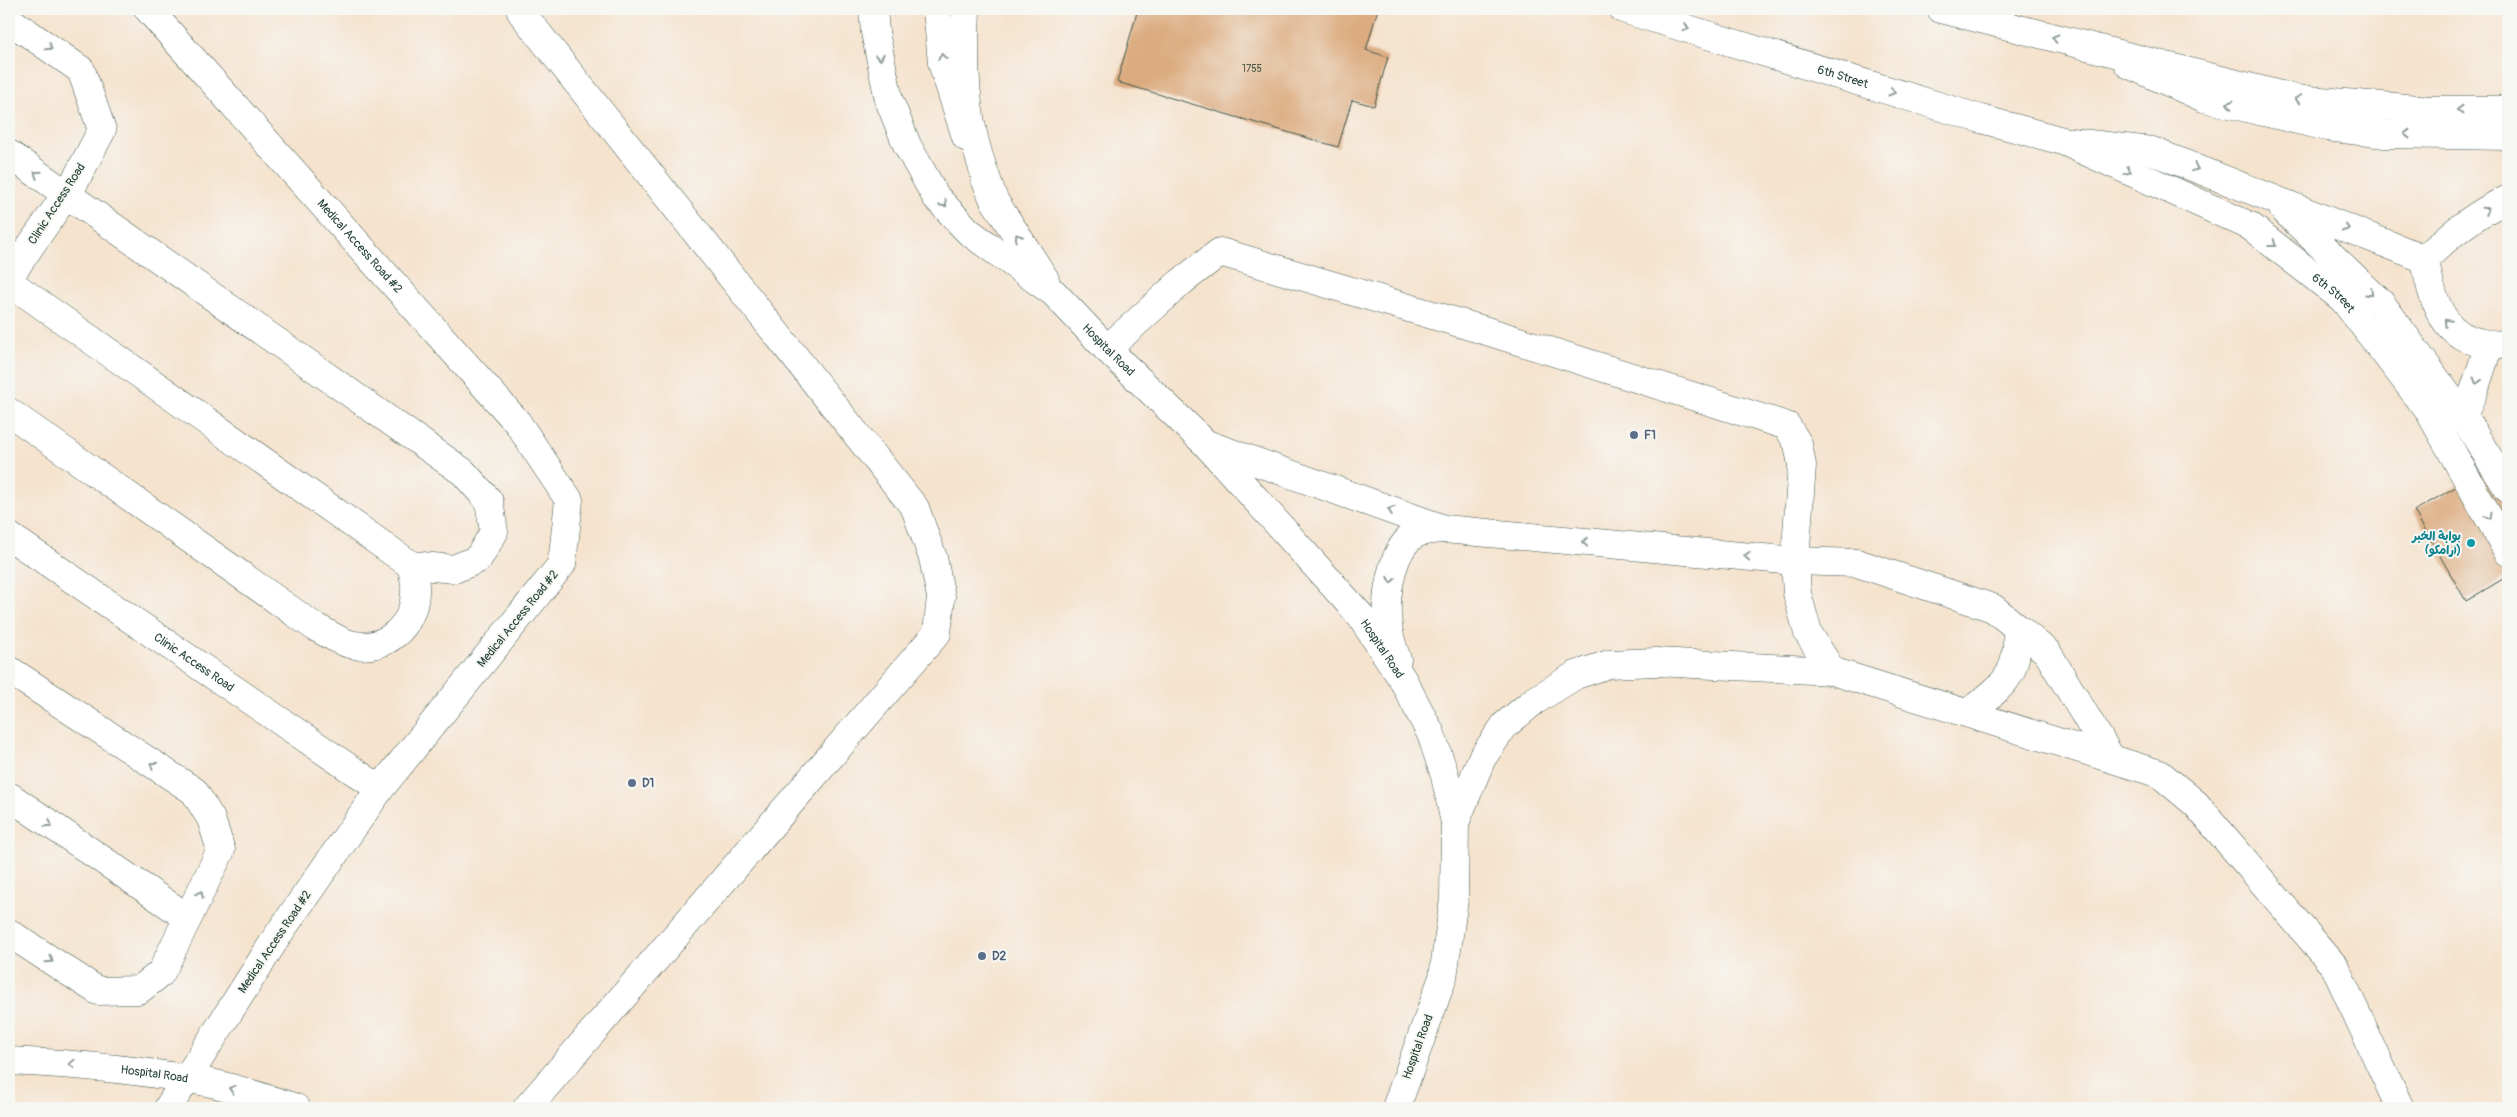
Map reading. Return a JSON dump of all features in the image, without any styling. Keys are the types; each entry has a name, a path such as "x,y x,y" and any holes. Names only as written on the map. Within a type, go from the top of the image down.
{"street":[{"name":"Medical Access Road #2","path":"148,9 517,422 569,500 562,564 380,789 280,932 168,1108"},
{"name":"Hospital Road","path":"873,9 875,32 888,100 908,145 936,197 970,232 1054,293 1107,349 1206,444 1359,614 1403,680 1431,734 1445,776 1455,823 1454,899 1443,977 1396,1108"},
{"name":"Hospital Road","path":"937,9 942,63 963,130 994,200 1054,293"},
{"path":"966,9 964,54 966,92 974,139 994,200"},
{"name":"6th Street","path":"1623,9 1981,119 2062,141 2152,151 2425,259"},
{"path":"1941,9 2296,99 2432,110 2508,110"},
{"path":"522,12 915,508 933,558 941,597 938,633 527,1108"},
{"name":"Clinic Access Road","path":"9,20 80,70 102,130 66,193 9,277"},
{"path":"2084,45 2204,98 2327,127 2385,134 2508,136"},
{"name":"6th Street","path":"2062,141 2250,226 2343,299 2430,411 2508,552"},
{"path":"9,154 463,472 489,501 494,532 478,559 454,569 411,565 9,282"},
{"name":"6th Street","path":"2272,199 2380,303 2463,416 2508,489"},
{"path":"2463,416 2498,344 2457,333 2438,312 2429,285 2425,259 2453,232 2494,205 2508,199"},
{"path":"1107,349 1181,282 1220,252 1490,332 1787,426 1798,444 1802,465 1795,560 1797,593 1808,633 1832,671"},
{"path":"9,412 315,627 350,644 375,644 397,634 412,613 416,591 411,565"},
{"path":"1206,444 1444,529"},
{"path":"1403,680 1388,624 1390,580 1396,559 1404,545 1414,535 1427,530 1444,529 1795,560 1857,563 1993,608 2047,652 2111,758"},
{"name":"Clinic Access Road","path":"9,536 380,789"},
{"path":"1969,712 2000,689 2013,670 2018,646 2018,628"},
{"path":"1455,823 1482,758 1505,725 1534,700 1576,675 1609,664 1656,662 1832,671 1969,712 2160,774 2196,804 2335,967 2400,1108"},
{"path":"9,670 194,791 211,819 221,850 162,973 139,990 98,991 9,933"},
{"path":"9,796 188,918"},
{"name":"Hospital Road","path":"9,1061 80,1064 141,1071 213,1083 296,1108"}],"building":[{"path":"1138,9 1378,9 1366,50 1388,57 1374,106 1352,100 1338,147 1117,82"},
{"name":"بوابة الخبر (ارامكو)","path":"2508,457 2508,576 2466,601 2414,511"}],"place":[{"name":"F1","path":"1634,435"},
{"name":"بوابة الخبر (ارامكو)","path":"2471,543"},
{"name":"D1","path":"632,783"},
{"name":"D2","path":"982,956"}]}
